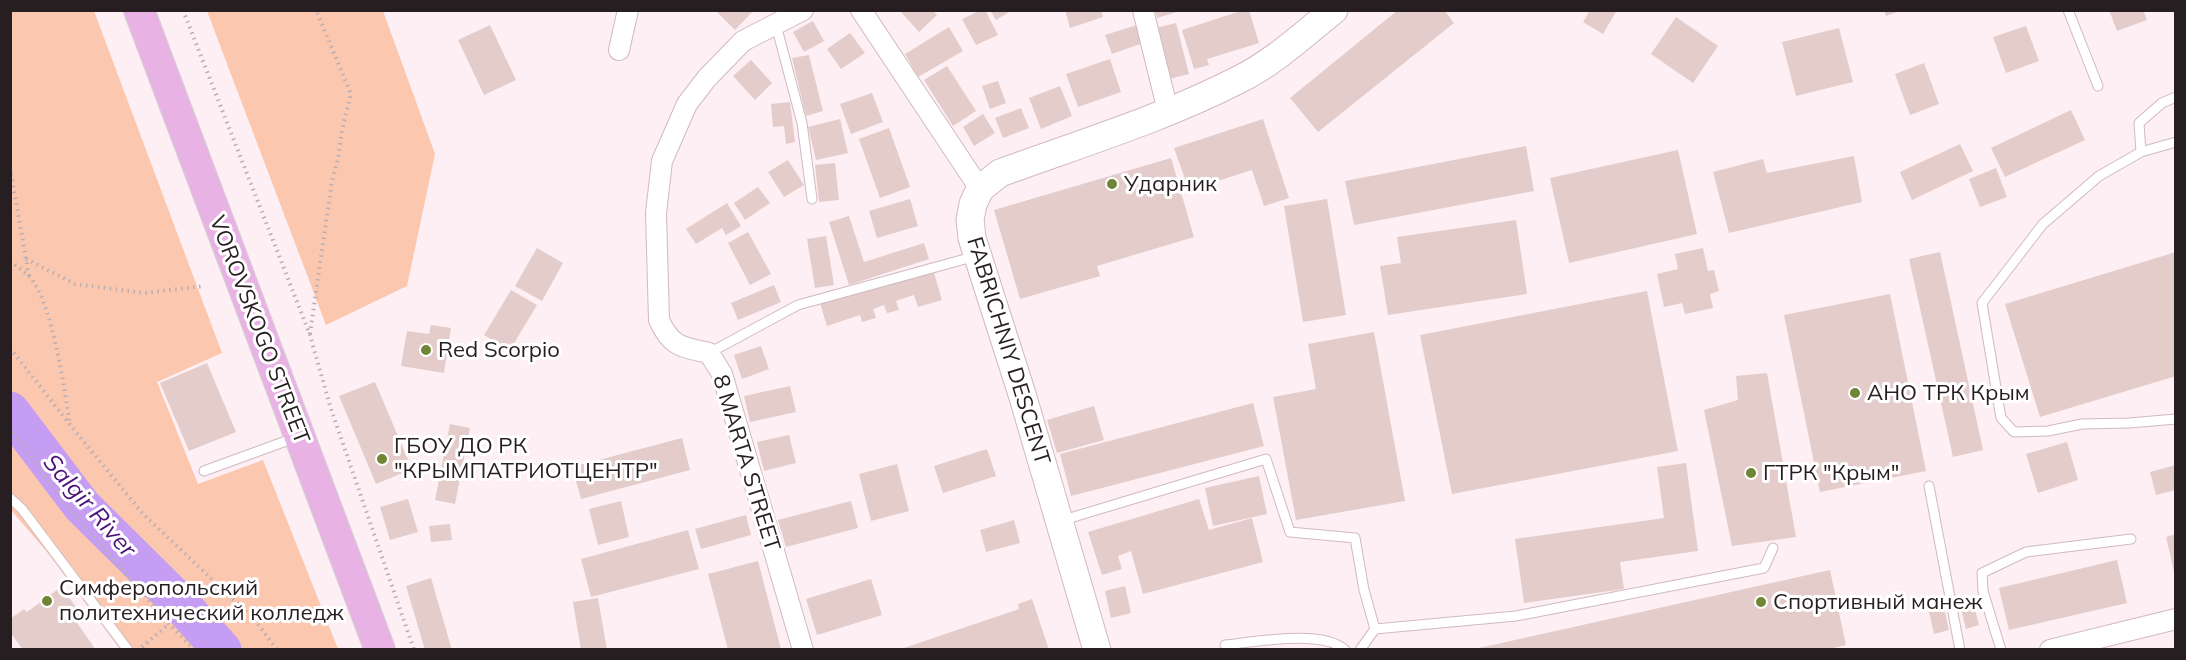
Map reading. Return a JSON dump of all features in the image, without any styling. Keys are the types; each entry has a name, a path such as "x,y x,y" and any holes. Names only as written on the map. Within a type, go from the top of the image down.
{"main road":[{"name":"VOROVSKOGO STREET","path":"139,10 380,650"},
{"path":"980,189 1000,173 1168,111 1239,80 1274,57 1334,10"},
{"name":"FABRICHNIY DESCENT","path":"980,189 973,204 970,220 976,256 1022,394 1097,650"}],"street":[{"path":"619,50 628,10"},
{"name":"8 MARTA STREET","path":"803,10 743,41 706,78 687,104 662,161 656,213 659,320 665,334 677,346 709,353 722,374 803,650"},
{"path":"861,10 980,189"},
{"path":"1143,10 1168,111"},
{"path":"2050,650 2175,619"}],"lane":[{"path":"2068,10 2098,86"},
{"path":"776,25 802,123 812,199"},
{"path":"2140,152 2139,123 2162,103 2175,97"},
{"path":"2175,142 2140,152 2099,176 2043,224 1982,303 2001,418 2014,432 2048,430 2082,424 2175,419"},
{"path":"709,353 798,305 976,256"},
{"path":"204,471 299,436"},
{"path":"1058,521 1078,517 1266,459 1290,532 1355,538 1364,590 1375,629"},
{"path":"1929,486 1960,650"},
{"path":"10,498 22,509 128,650"},
{"path":"2001,650 1983,591 1982,573 2026,552 2131,539"},
{"path":"1360,650 1375,629 1516,616 1764,568 1773,548"},
{"path":"1225,645 1298,637 1339,644 1345,650"}],"path":[{"path":"183,10 310,335 330,406 414,650"},
{"path":"310,335 332,181 351,94 316,10"},
{"path":"10,168 29,276"},
{"path":"26,259 75,284 144,292 205,286"},
{"path":"10,261 29,276 40,294 56,342 71,426"},
{"path":"10,348 143,514 255,620 278,650"},
{"path":"10,427 64,502 169,624 195,650"},
{"path":"140,650 169,624"}],"shaded area":[{"path":"10,11 94,11 222,353 157,382 198,484 263,460 338,649 120,649 47,552 11,510"},
{"path":"207,11 383,11 435,154 407,286 326,325"}],"building":[{"path":"715,10 754,10 735,30"},
{"path":"903,10 932,10 937,15 919,32 901,12"},
{"path":"985,10 998,35 976,45 962,19"},
{"path":"990,10 1007,10 1008,13 996,20"},
{"path":"1065,10 1101,10 1103,17 1070,28"},
{"path":"1155,10 1180,10 1180,11 1157,18"},
{"path":"1249,10 1259,43 1207,59 1209,65 1194,69 1182,30"},
{"path":"1398,10 1444,10 1454,23 1318,132 1290,98"},
{"path":"1590,10 1617,10 1603,34 1583,22"},
{"path":"1884,10 1900,10 1900,11 1886,16"},
{"path":"2109,10 2143,10 2147,20 2117,31"},
{"path":"1676,17 1718,46 1693,83 1651,54"},
{"path":"813,21 824,41 804,52 793,32"},
{"path":"1176,23 1189,74 1169,79 1156,28"},
{"path":"490,25 516,80 484,95 458,40"},
{"path":"1137,25 1143,43 1112,54 1105,35"},
{"path":"2026,26 2039,61 2006,73 1993,37"},
{"path":"949,27 963,51 918,77 905,54"},
{"path":"1839,28 1853,82 1796,96 1782,42"},
{"path":"850,33 865,53 841,69 827,49"},
{"path":"809,55 823,111 806,116 792,58"},
{"path":"1110,59 1121,92 1078,107 1066,74"},
{"path":"751,60 772,83 755,100 733,76"},
{"path":"1924,63 1939,104 1910,115 1895,74"},
{"path":"947,66 976,111 953,126 924,80"},
{"path":"998,81 1006,103 990,109 982,86"},
{"path":"1060,86 1072,116 1041,129 1029,98"},
{"path":"872,93 883,122 851,134 840,104"},
{"path":"790,102 795,142 786,144 784,126 773,127 771,104"},
{"path":"1021,108 1029,128 1003,138 995,118"},
{"path":"2071,110 2085,140 2005,177 1991,148"},
{"path":"983,114 995,133 974,146 963,127"},
{"path":"840,119 848,153 816,160 808,127"},
{"path":"1263,119 1289,198 1264,206 1252,170 1189,190 1174,148"},
{"path":"889,128 910,187 880,198 859,139"},
{"path":"1960,144 1973,171 1912,200 1900,172"},
{"path":"1526,146 1534,191 1354,225 1345,181"},
{"path":"1678,150 1697,234 1569,263 1550,178"},
{"path":"1854,156 1862,202 1729,233 1713,172 1763,159 1767,173"},
{"path":"1171,158 1194,237 1097,266 1100,276 1020,299 994,210"},
{"path":"788,160 804,185 784,197 768,172"},
{"path":"835,163 839,200 819,202 815,165"},
{"path":"1996,168 2007,197 1980,207 1969,179"},
{"path":"758,187 770,203 745,220 734,203"},
{"path":"910,199 918,226 877,238 869,211"},
{"path":"1327,199 1346,315 1303,322 1284,206"},
{"path":"727,203 741,226 726,235 722,228 696,244 686,229"},
{"path":"849,216 864,262 924,243 929,259 849,285 829,222"},
{"path":"1516,220 1527,294 1388,315 1380,266 1401,263 1397,237"},
{"path":"748,232 771,274 750,285 728,243"},
{"path":"826,236 834,285 815,288 807,239"},
{"path":"537,248 563,263 542,301 515,286"},
{"path":"1703,248 1708,271 1714,270 1719,291 1710,294 1713,308 1685,314 1682,303 1664,307 1657,274 1678,269 1675,254"},
{"path":"1940,252 1983,450 1953,457 1909,259"},
{"path":"2176,252 2176,376 2040,417 2005,304"},
{"path":"933,269 942,300 918,307 914,295 896,301 899,310 887,313 884,305 873,309 876,318 862,322 860,315 827,326 820,303"},
{"path":"774,285 781,302 738,320 731,303"},
{"path":"511,290 537,305 510,350 484,335"},
{"path":"1647,291 1678,451 1452,494 1420,335"},
{"name":"АНО ТРК Крым","path":"1890,294 1926,471 1820,492 1784,315"},
{"name":"Red Scorpio","path":"431,325 451,328 444,373 401,366 407,331 429,334"},
{"path":"1374,332 1405,501 1296,520 1273,397 1316,389 1308,344"},
{"path":"761,346 769,369 742,379 734,355"},
{"path":"207,363 236,432 189,451 160,383"},
{"name":"ГТРК \"Крым\"","path":"1767,373 1796,537 1732,546 1704,410 1738,400 1736,376"},
{"path":"375,382 412,469 376,484 339,396"},
{"path":"790,386 796,412 750,422 744,396"},
{"path":"1253,403 1264,446 1071,496 1060,454"},
{"path":"1094,406 1104,440 1057,453 1047,420"},
{"path":"450,424 470,428 455,504 435,500"},
{"path":"789,435 796,463 764,471 757,442"},
{"path":"682,438 690,470 581,499 572,467"},
{"path":"2067,442 2078,480 2038,493 2026,454"},
{"path":"987,449 996,476 943,493 934,466"},
{"path":"1686,463 1698,551 1620,562 1624,589 1524,603 1515,539 1664,518 1657,467"},
{"path":"897,464 909,511 871,521 859,474"},
{"path":"2176,465 2176,490 2156,495 2150,472"},
{"path":"1259,476 1267,514 1213,526 1205,488"},
{"path":"408,499 418,532 390,540 380,507"},
{"path":"1199,499 1209,530 1252,518 1263,562 1143,594 1131,551 1118,556 1122,569 1102,575 1088,532"},
{"path":"621,501 629,537 598,545 589,509"},
{"path":"851,501 858,528 786,547 778,520"},
{"path":"746,515 751,535 701,549 695,529"},
{"path":"1014,520 1020,543 986,552 980,530"},
{"path":"450,524 452,540 431,542 429,526"},
{"path":"688,530 699,569 591,597 581,559"},
{"path":"2176,534 2176,575 2175,576 2166,537"},
{"path":"2117,560 2127,603 2009,630 1999,588"},
{"path":"758,561 781,649 728,650 708,574"},
{"name":"Спортивный манеж","path":"1830,570 1846,645 1825,650 1470,650"},
{"path":"431,578 452,650 425,650 406,586"},
{"path":"871,579 882,615 817,635 806,599"},
{"path":"1125,586 1131,613 1111,618 1105,591"},
{"path":"61,587 82,615 75,620 96,650 23,650 10,632 10,619 24,609 27,612"},
{"path":"598,598 607,650 581,650 573,602"},
{"path":"1972,598 1979,625 1966,629 1959,601"},
{"path":"1032,599 1049,650 898,650 1019,609 1018,604"},
{"path":"1943,604 1949,630 1934,634 1928,607"}],"waterway":[{"name":"Salgir River","path":"10,411 82,506 179,602 222,650"}],"place":[{"name":"Ударник","path":"1112,184"},
{"name":"Red Scorpio","path":"426,350"},
{"name":"АНО ТРК Крым","path":"1855,393"},
{"name":"ГБОУ ДО РК \"КРЫМПАТРИОТЦЕНТР\"","path":"382,459"},
{"name":"ГТРК \"Крым\"","path":"1751,473"},
{"name":"Симферопольский политехнический колледж","path":"47,601"},
{"name":"Спортивный манеж","path":"1761,602"}]}
